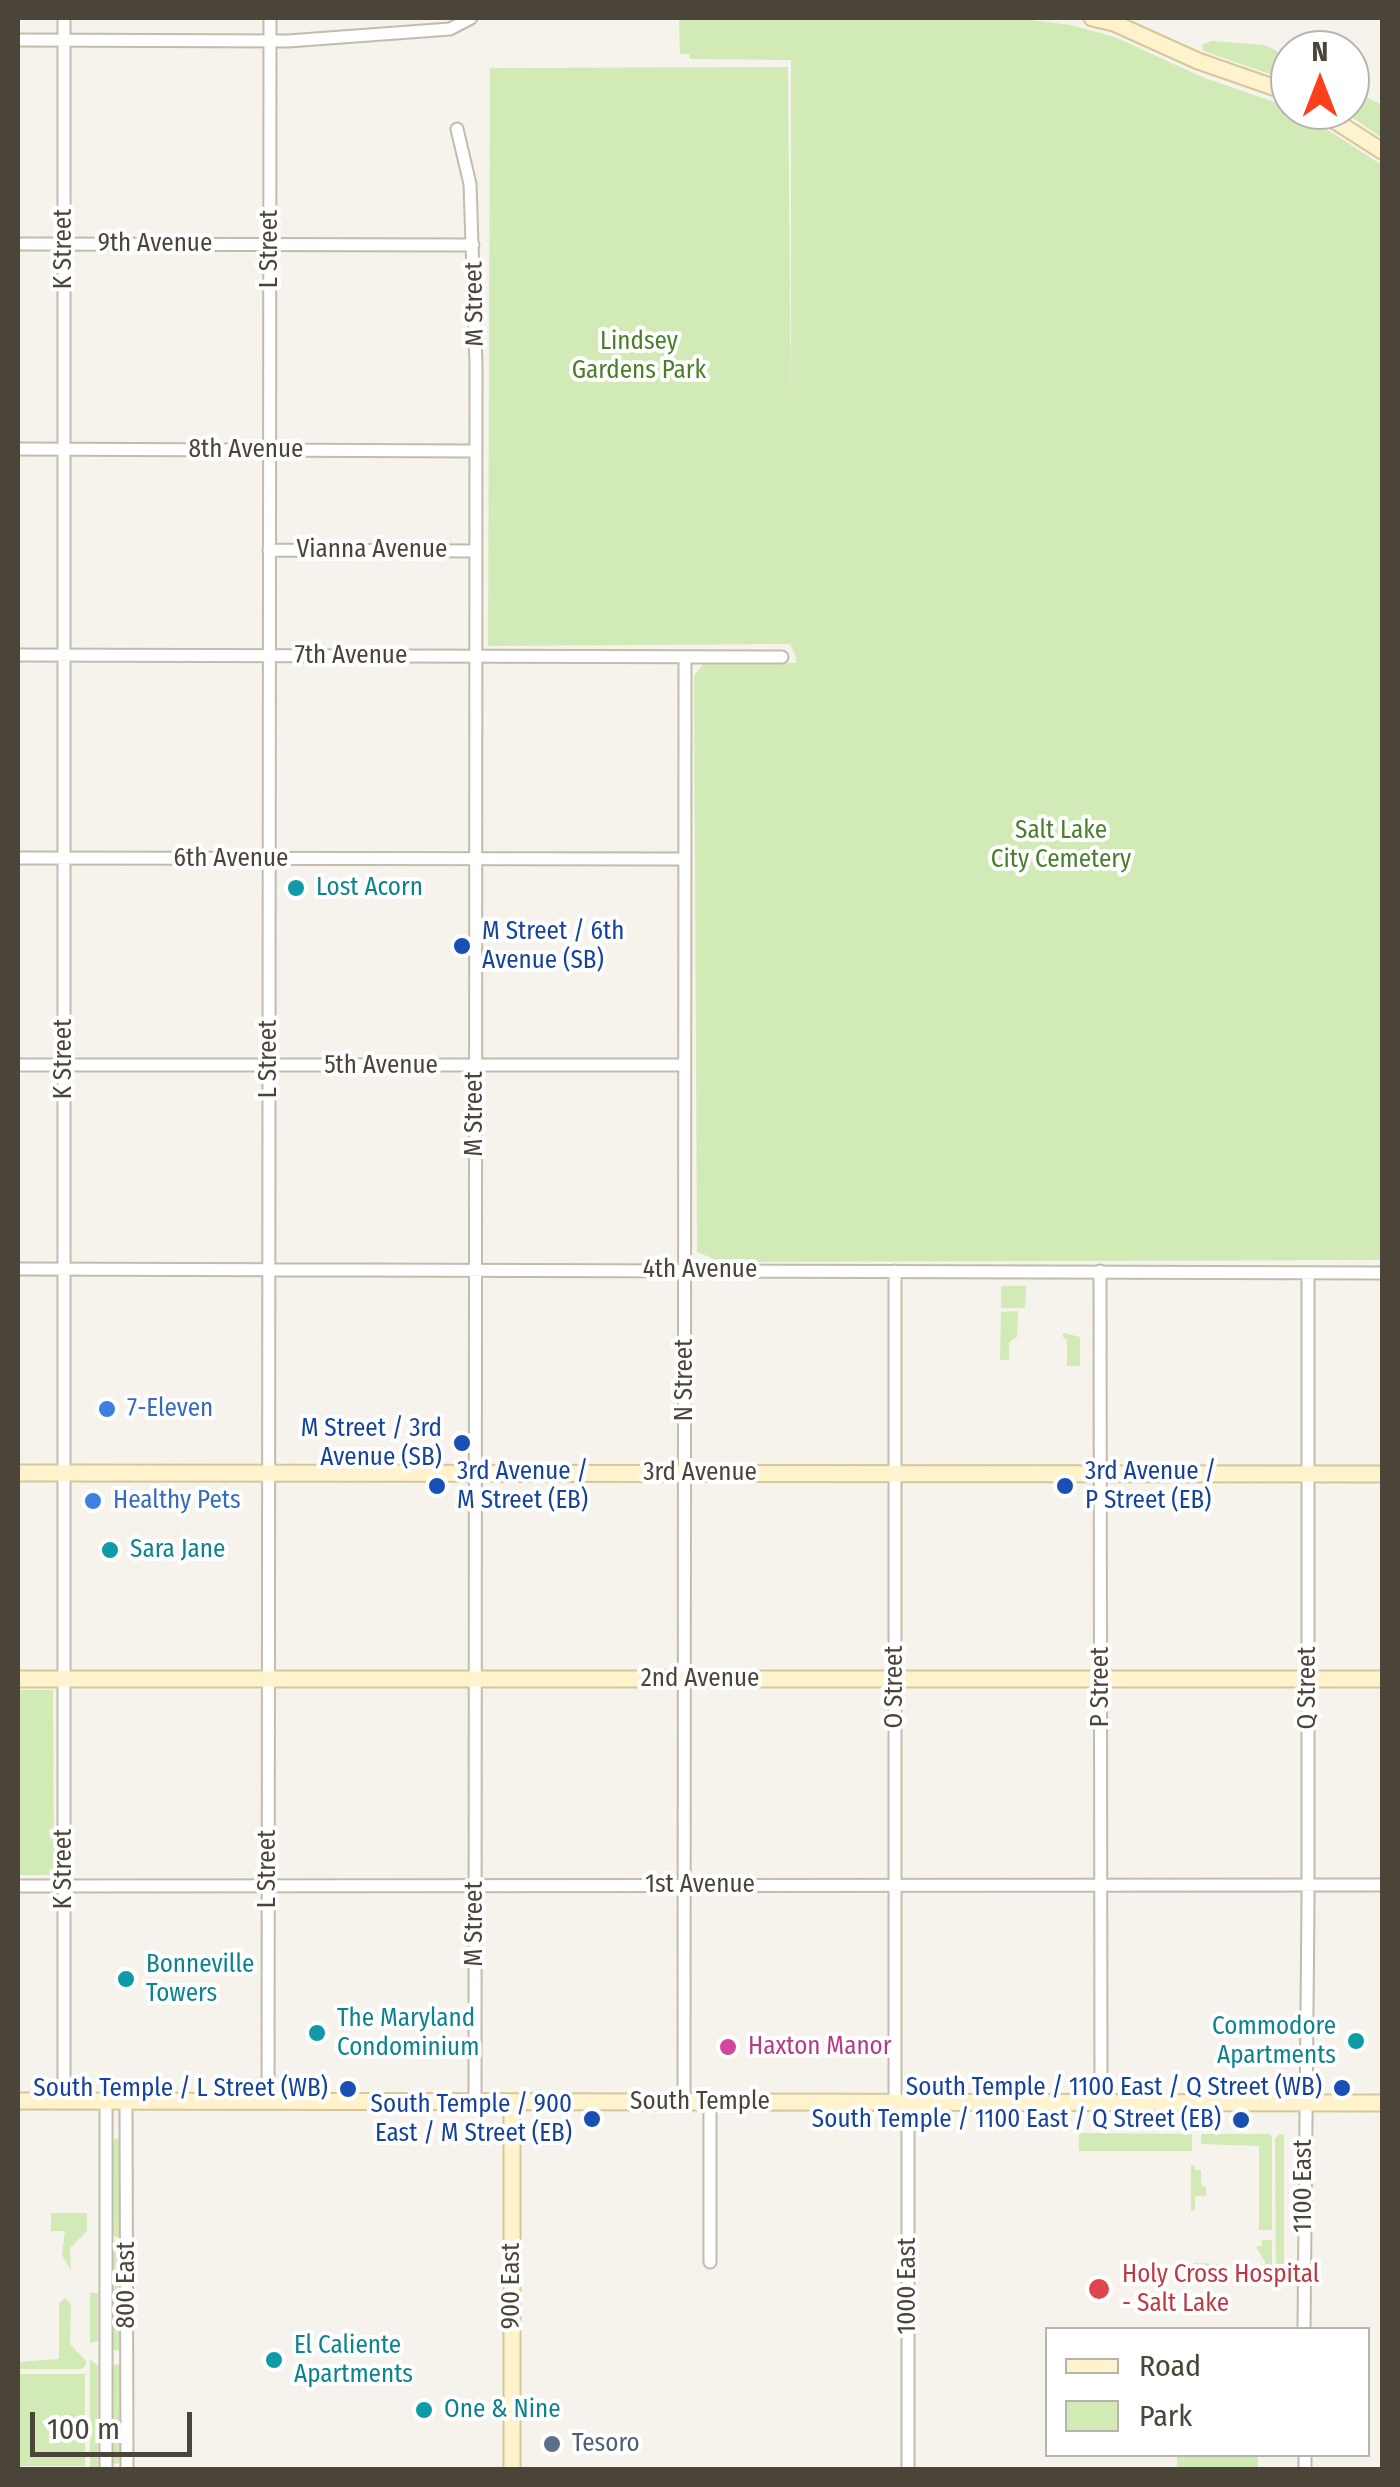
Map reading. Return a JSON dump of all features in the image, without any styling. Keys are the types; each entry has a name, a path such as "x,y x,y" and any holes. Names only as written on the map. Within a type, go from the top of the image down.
{"street":[{"name":"K Street","path":"64,18 64,2101"},
{"name":"L Street","path":"268,2102 270,18"},
{"path":"18,40 270,40 450,29 470,18"},
{"path":"1092,18 1114,23 1198,61 1270,86"},
{"name":"M Street","path":"457,129 470,184 475,451 475,2102"},
{"path":"1349,130 1382,151"},
{"name":"9th Avenue","path":"18,244 473,245"},
{"name":"8th Avenue","path":"18,449 475,451"},
{"name":"Vianna Avenue","path":"269,550 475,550"},
{"name":"7th Avenue","path":"18,655 782,658"},
{"name":"N Street","path":"684,2102 686,657"},
{"name":"6th Avenue","path":"18,858 684,858"},
{"name":"5th Avenue","path":"18,1065 684,1066"},
{"name":"4th Avenue","path":"18,1269 1382,1273"},
{"name":"O Street","path":"896,1271 895,1885 901,2103"},
{"name":"P Street","path":"1100,1272 1101,2103"},
{"name":"Q Street","path":"1307,2103 1308,1273"},
{"name":"3rd Avenue","path":"18,1472 1382,1474"},
{"name":"2nd Avenue","path":"18,1679 1382,1679"},
{"name":"1st Avenue","path":"18,1886 1382,1885"},
{"name":"South Temple","path":"18,2101 1382,2103"},
{"name":"800 East","path":"106,2101 106,2470"},
{"name":"800 East","path":"126,2101 127,2470"},
{"name":"900 East","path":"512,2102 512,2470"},
{"path":"710,2102 710,2262"},
{"name":"1000 East","path":"901,2103 908,2470"},
{"name":"1100 East","path":"1304,2327 1307,2103"},
{"path":"106,2243 126,2242"},
{"path":"106,2357 127,2358"}],"green space":[{"name":"Salt Lake City Cemetery","path":"679,18 1016,18 1071,25 1115,37 1202,77 1270,101 1270,130 1328,130 1382,165 1382,1260 721,1262 697,1252 694,676 703,664 796,663 796,657 790,644 488,646 490,68 788,67 791,418 791,60 690,59 689,54 680,54"},
{"path":"1211,41 1265,45 1270,48 1270,74 1203,51 1202,45"},
{"path":"1370,99 1382,105 1382,138 1370,130"},
{"path":"1001,1286 1026,1286 1025,1308 1001,1308"},
{"path":"1018,1311 1017,1337 1009,1342 1009,1360 1000,1360 1001,1312"},
{"path":"1064,1333 1080,1337 1080,1366 1067,1366"},
{"path":"18,1690 53,1690 51,1875 18,1875"},
{"path":"1079,2133 1192,2134 1192,2151 1079,2151"},
{"path":"1201,2134 1272,2136 1272,2230 1259,2230 1259,2146 1201,2144"},
{"path":"1284,2135 1284,2280 1276,2283 1275,2139"},
{"path":"116,2138 121,2141 123,2232 117,2238 110,2232 111,2142"},
{"path":"1191,2165 1201,2170 1201,2186 1206,2187 1206,2196 1195,2196 1195,2211 1191,2211"},
{"path":"51,2213 87,2213 87,2231 70,2248 71,2271 62,2255 65,2231 51,2231"},
{"path":"1262,2240 1272,2240 1272,2282 1266,2279 1265,2262 1256,2247 1262,2245"},
{"path":"111,2253 121,2253 122,2348 116,2351 110,2345"},
{"path":"1194,2263 1218,2264 1226,2279 1194,2282"},
{"path":"90,2293 98,2293 98,2341 90,2343"},
{"path":"65,2298 71,2304 70,2344 86,2365 81,2369 18,2369 18,2362 59,2359 59,2303"},
{"path":"90,2359 98,2366 96,2468 90,2467"},
{"path":"111,2366 122,2366 122,2460 117,2464 111,2462"},
{"path":"18,2374 85,2374 85,2466 18,2466"},
{"path":"1177,2457 1258,2457 1258,2467 1177,2467"}],"place":[{"name":"Lost Acorn","path":"296,888"},
{"name":"M Street / 6th Avenue (SB)","path":"462,946"},
{"name":"7-Eleven","path":"107,1409"},
{"name":"M Street / 3rd Avenue (SB)","path":"462,1443"},
{"name":"3rd Avenue / M Street (EB)","path":"437,1486"},
{"name":"3rd Avenue / P Street (EB)","path":"1065,1486"},
{"name":"Healthy Pets","path":"93,1501"},
{"name":"Sara Jane","path":"110,1550"},
{"name":"Bonneville Towers","path":"126,1979"},
{"name":"The Maryland Condominium","path":"317,2033"},
{"name":"Commodore Apartments","path":"1356,2041"},
{"name":"Haxton Manor","path":"728,2047"},
{"name":"South Temple / 1100 East / Q Street (WB)","path":"1342,2088"},
{"name":"South Temple / L Street (WB)","path":"348,2089"},
{"name":"South Temple / 900 East / M Street (EB)","path":"592,2119"},
{"name":"South Temple / 1100 East / Q Street (EB)","path":"1241,2120"},
{"name":"Holy Cross Hospital - Salt Lake","path":"1099,2289"},
{"name":"El Caliente Apartments","path":"274,2360"},
{"name":"One & Nine","path":"424,2410"},
{"name":"Tesoro","path":"552,2444"}],"park label":[{"name":"Lindsey Gardens Park","path":"639,356"}]}
